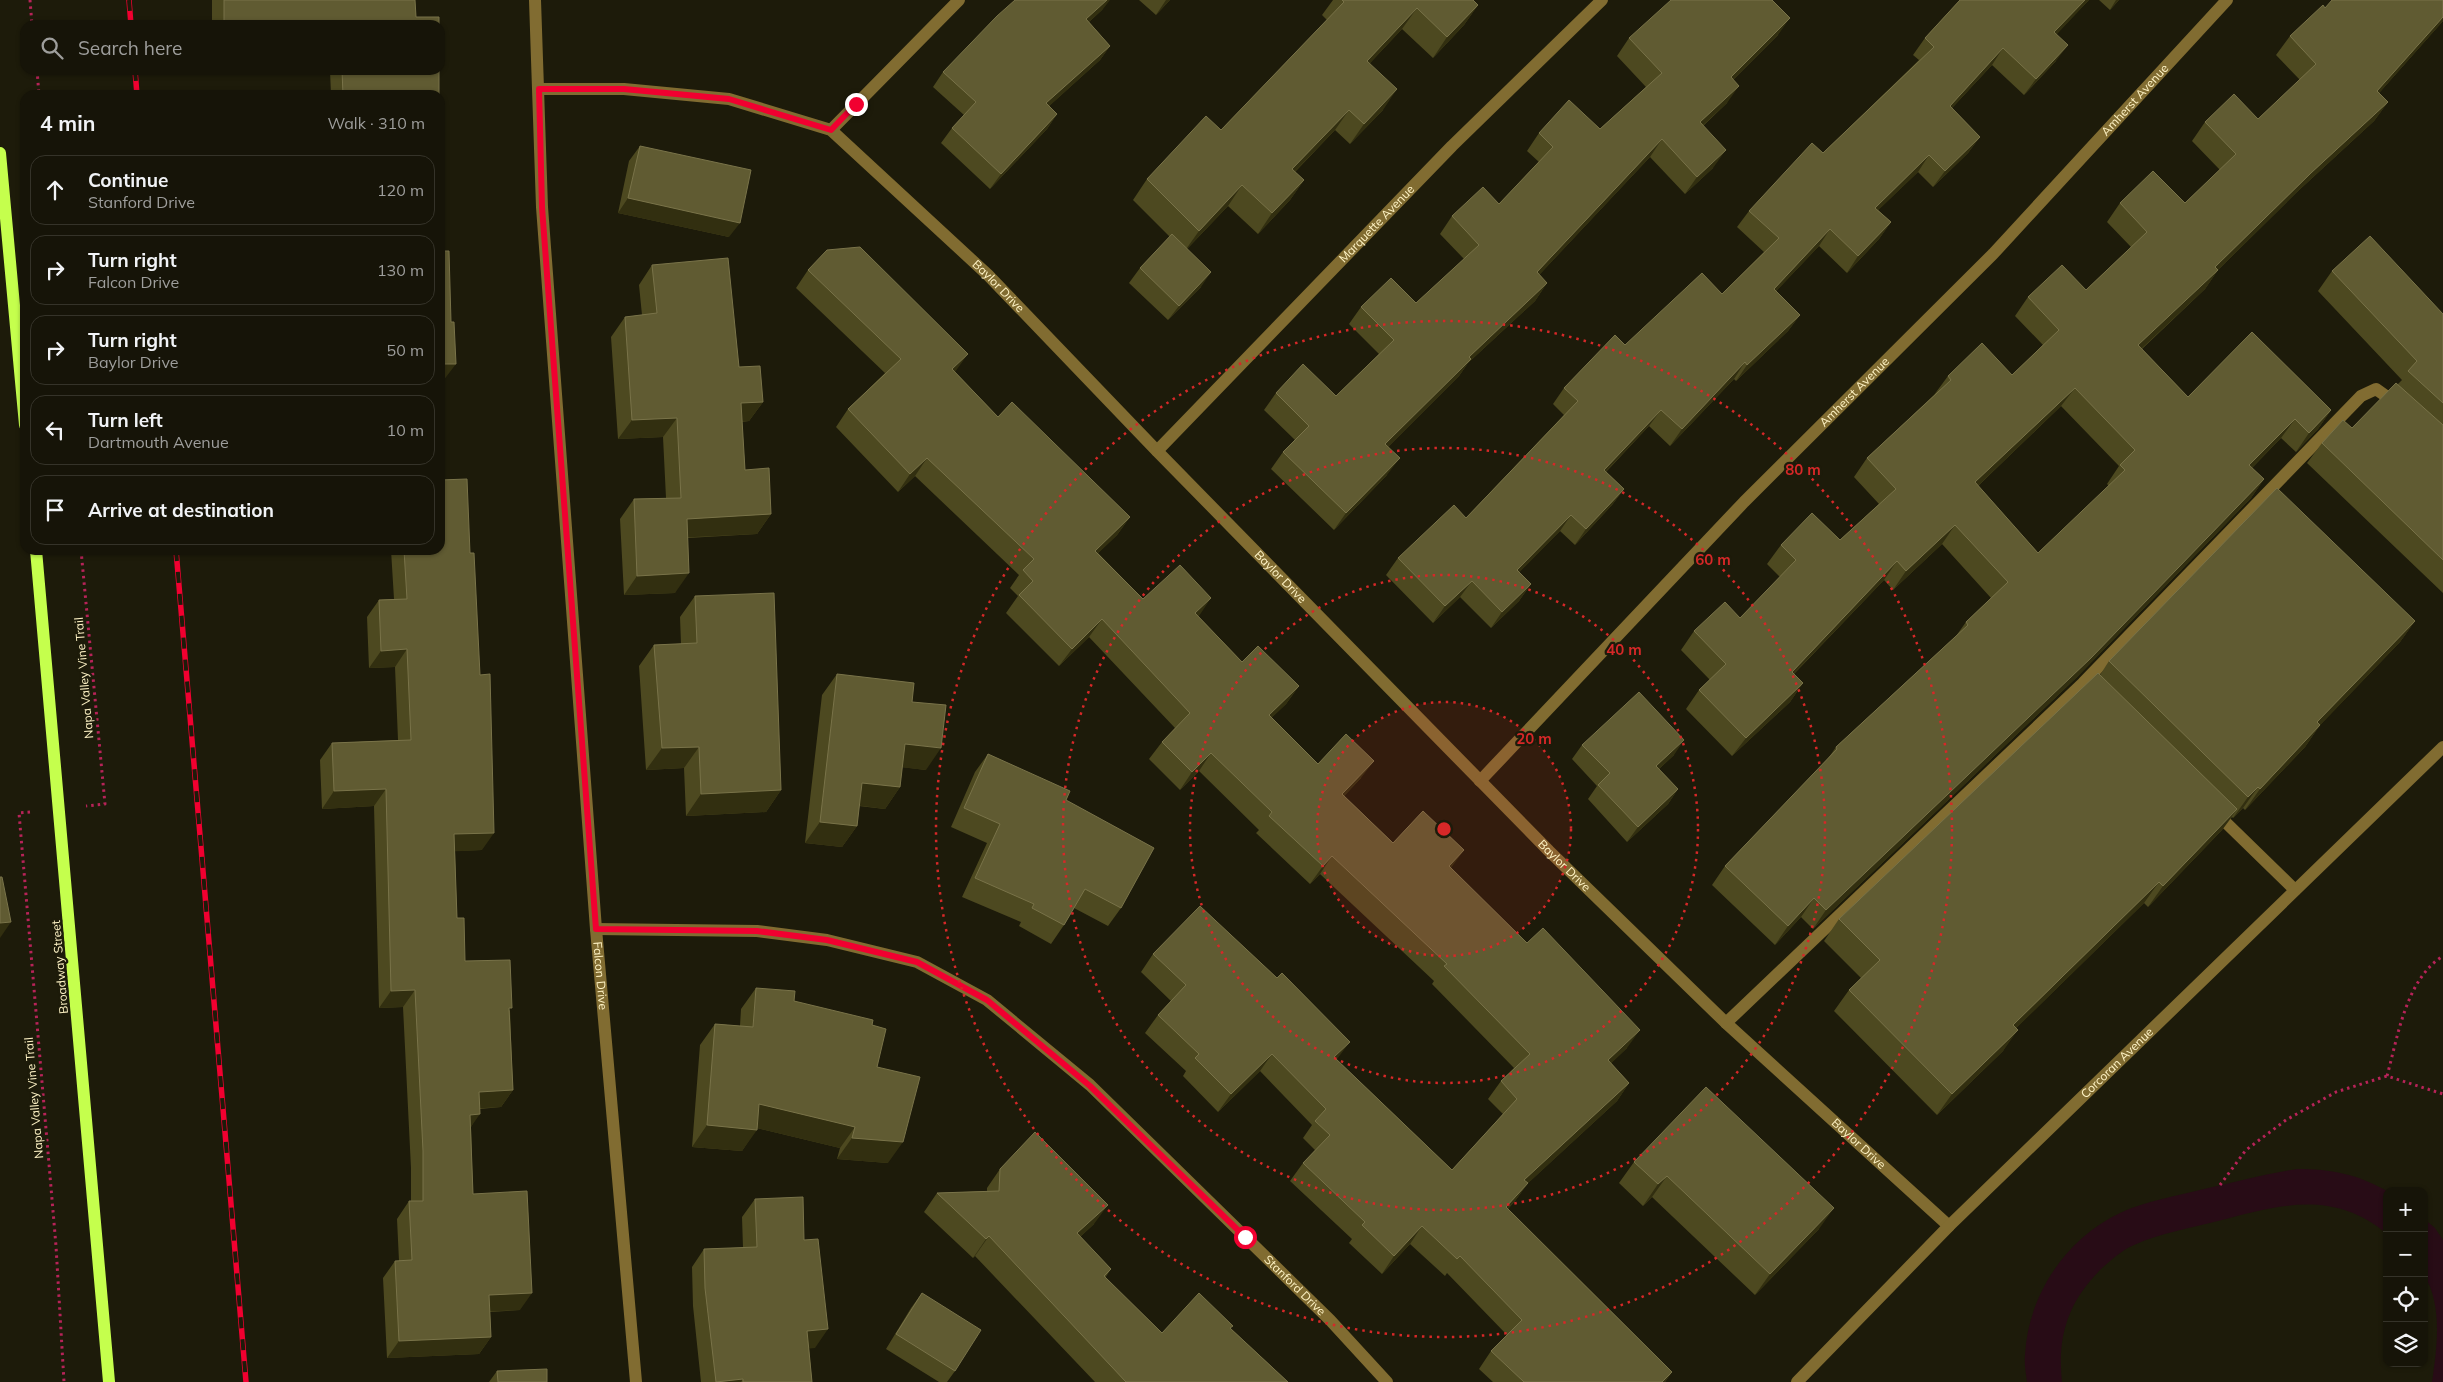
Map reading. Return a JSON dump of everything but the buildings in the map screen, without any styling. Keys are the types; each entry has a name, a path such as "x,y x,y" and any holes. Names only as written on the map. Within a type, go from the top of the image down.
{"main road":[{"path":"0,153 20,371"},
{"name":"Broadway Street","path":"36,555 109,1382"}],"street":[{"name":"Falcon Drive","path":"535,0 542,207 596,929 636,1382"},
{"path":"831,130 959,0"},
{"name":"Marquette Avenue","path":"1157,452 1452,146 1602,0"},
{"name":"Amherst Avenue","path":"1480,781 1744,502 1993,254 2227,0"},
{"name":"Baylor Drive","path":"539,89 624,89 729,99 831,130 988,275 1157,452 1480,781 1726,1024 1949,1226"},
{"path":"1726,1024 2086,686 2361,396 2376,389 2404,410"},
{"name":"Corcoran Avenue","path":"1797,1382 1949,1226 2443,748"},
{"path":"2203,800 2295,890"},
{"name":"Stanford Drive","path":"596,929 757,931 827,940 917,962 987,1000 1090,1086 1330,1320 1387,1382"}],"path":[{"path":"30,0 32,20"},
{"path":"37,75 39,90"},
{"name":"Napa Valley Vine Trail","path":"81,555 105,804"},
{"name":"Napa Valley Vine Trail","path":"19,813 56,1246 64,1382"},
{"path":"2387,1076 2407,1002 2433,962 2443,956"},
{"path":"2220,1186 2246,1150 2286,1120 2336,1092 2387,1076 2443,1094"}],"shaded area":[{"path":"2297,1169 2333,1171 2376,1185 2383,1189 2383,1231 2367,1220 2346,1211 2326,1206 2284,1206 2176,1231 2134,1245 2101,1269 2080,1294 2073,1307 2063,1335 2061,1350 2062,1382 2027,1382 2025,1355 2033,1312 2053,1272 2082,1238 2100,1224 2140,1205"},
{"path":"2428,1222 2435,1228 2443,1240 2443,1382 2432,1382 2436,1355 2437,1327 2434,1300 2428,1283"}],"railway":[{"path":"129,0 131,20"},
{"path":"135,75 137,90"},
{"path":"176,555 246,1382"}],"route":[{"path":"856,104 831,130 729,99 624,89 539,89 542,207 596,929 757,931 827,940 917,962 987,1000 1090,1086 1245,1237"}]}
